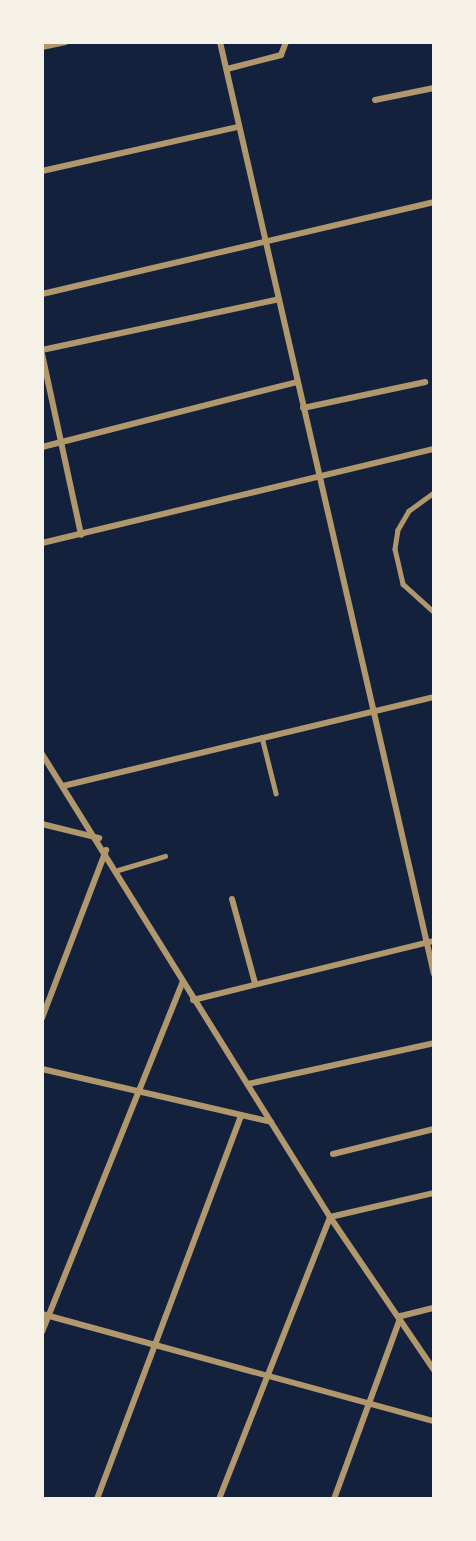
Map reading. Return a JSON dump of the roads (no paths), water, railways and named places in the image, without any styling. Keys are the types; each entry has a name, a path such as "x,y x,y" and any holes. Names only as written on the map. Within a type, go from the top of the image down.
{"street":[{"path":"42,47 65,42"},
{"path":"220,42 237,127 267,242 303,408 377,710 430,942 434,974"},
{"path":"227,69 280,55 286,42"},
{"path":"375,100 434,88"},
{"path":"42,171 237,127"},
{"path":"42,294 434,202"},
{"path":"81,535 42,352 279,299"},
{"path":"42,447 297,382"},
{"path":"303,408 425,382"},
{"path":"42,543 434,449"},
{"path":"63,786 434,698"},
{"path":"42,753 99,838 193,1000 249,1084 330,1216 401,1316 434,1370"},
{"path":"42,824 99,838"},
{"path":"42,1018 106,850"},
{"path":"232,899 255,983"},
{"path":"193,1000 430,942"},
{"path":"42,1332 45,1315 183,982"},
{"path":"249,1084 434,1043"},
{"path":"42,1069 271,1122"},
{"path":"97,1499 241,1116"},
{"path":"333,1154 434,1130"},
{"path":"330,1216 434,1193"},
{"path":"219,1499 265,1374 330,1216"},
{"path":"401,1316 434,1308"},
{"path":"45,1315 155,1346 371,1401 434,1421"},
{"path":"334,1499 401,1316"}],"lane":[{"path":"434,493 409,512 398,530 395,549 403,584 434,612"},
{"path":"262,737 276,793"},
{"path":"118,870 165,856"}]}
